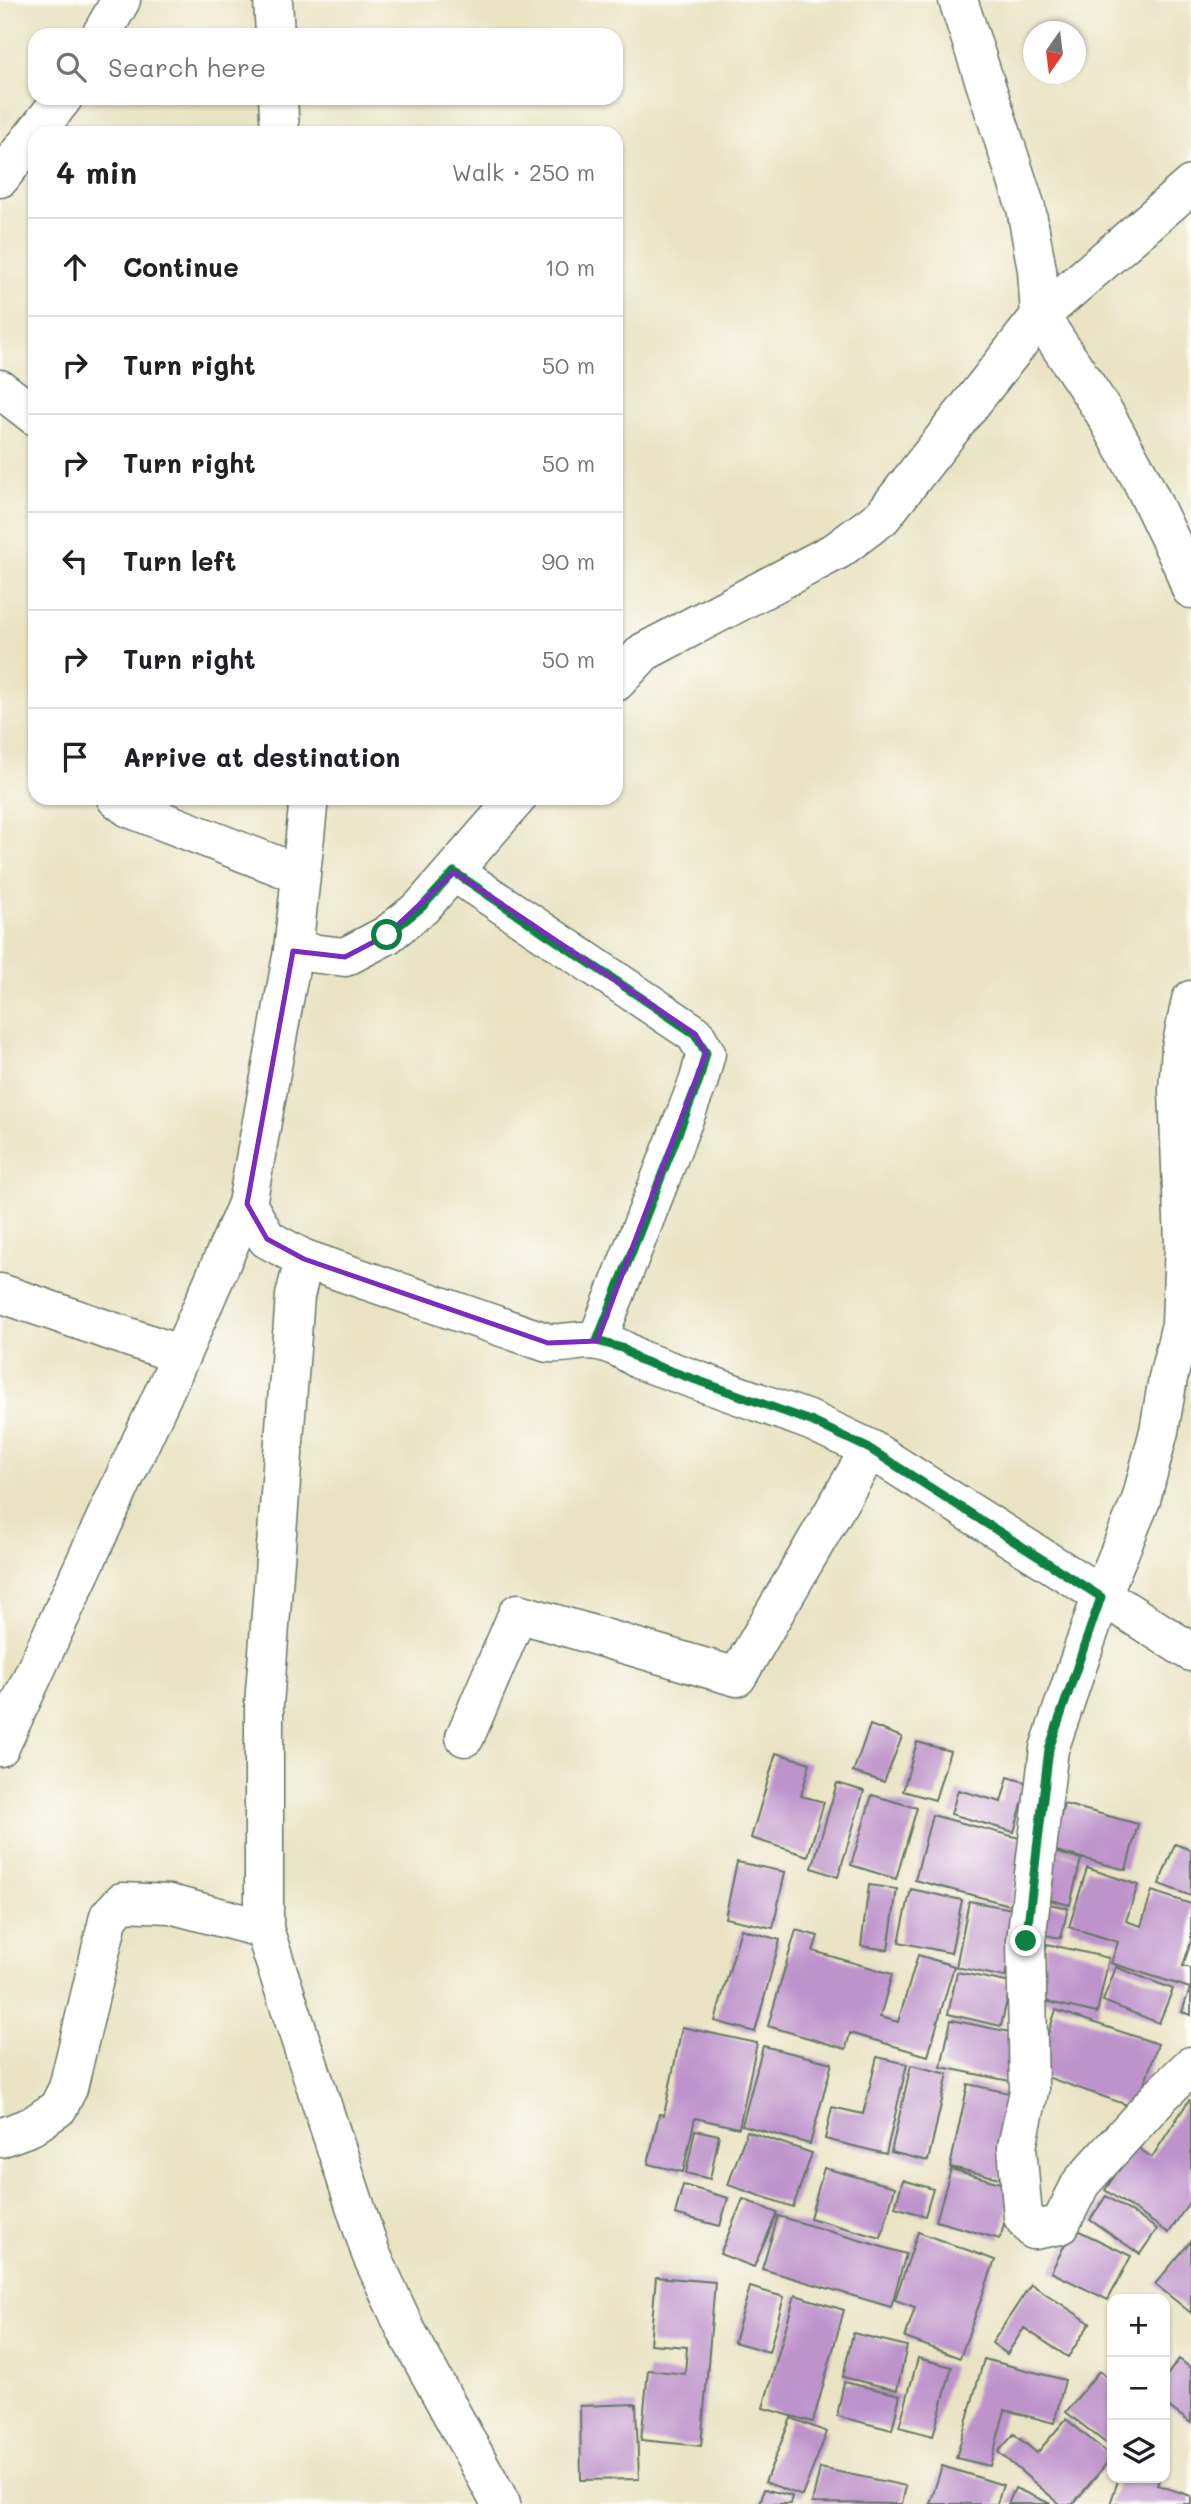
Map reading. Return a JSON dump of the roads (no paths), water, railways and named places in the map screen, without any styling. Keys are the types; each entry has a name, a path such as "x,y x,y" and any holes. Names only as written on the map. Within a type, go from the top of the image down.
{"street":[{"path":"105,28 121,0"},
{"path":"273,0 275,28"},
{"path":"958,0 1026,208 1037,270 1040,316 1105,414 1141,479 1182,564 1191,589"},
{"path":"41,126 57,105"},
{"path":"278,105 280,126"},
{"path":"0,178 28,142"},
{"path":"623,674 644,652 838,550 882,517 1040,316 1191,185"},
{"path":"0,389 28,411"},
{"path":"125,805 299,874"},
{"path":"0,1747 247,1204 293,951 308,805"},
{"path":"293,951 345,957 387,935 422,907 511,805"},
{"path":"454,872 695,1034 706,1053 699,1080 597,1341"},
{"path":"1191,1000 1181,1048 1178,1090 1184,1243 1181,1324 1159,1431 1141,1500 1101,1597 1049,1749 1026,1941 1029,2091 1017,2147 1023,2217 1034,2230 1060,2225 1081,2183 1191,2066"},
{"path":"247,1204 267,1239 304,1259 548,1343 564,1345 597,1341 622,1348 640,1360 811,1421 870,1449 1191,1652"},
{"path":"304,1259 295,1296 264,1705 264,1929 371,2254 406,2330 501,2504"},
{"path":"0,1293 181,1354"},
{"path":"465,1737 517,1613 737,1677 870,1449"},
{"path":"0,2138 32,2126 58,2108 68,2088 109,1916 122,1902 170,1904 264,1929"}]}
